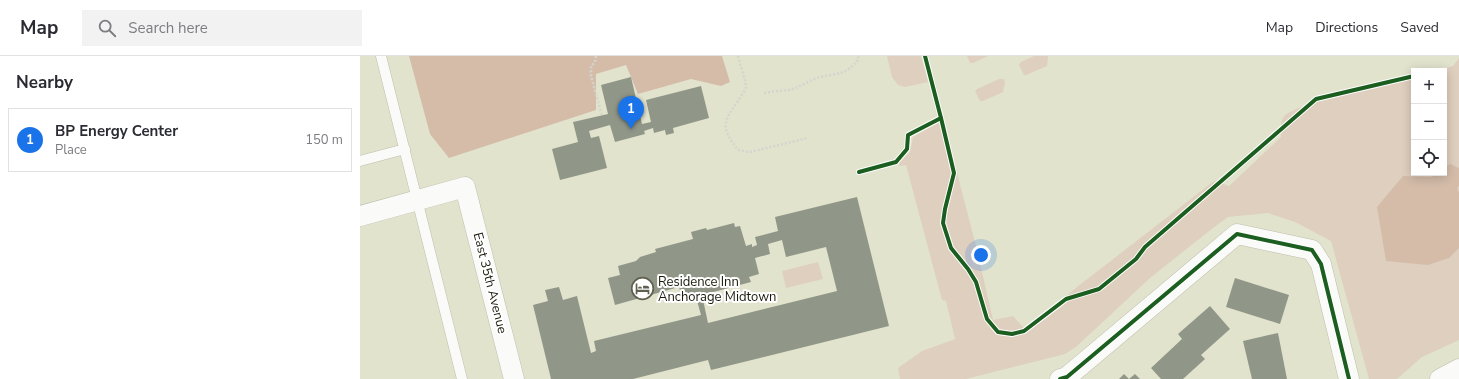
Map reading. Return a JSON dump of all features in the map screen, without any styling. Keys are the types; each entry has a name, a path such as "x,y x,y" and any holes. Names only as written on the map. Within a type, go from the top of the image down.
{"street":[{"name":"East 35th Avenue","path":"418,201 465,188 514,379"},
{"path":"360,216 418,201"},
{"path":"1060,379 1068,377 1236,234 1312,250 1321,264 1349,379"},
{"path":"1440,379 1459,369"}],"lane":[{"path":"381,56 462,379"},
{"path":"360,161 405,149"}],"path":[{"path":"596,56 595,62 590,66 591,76 602,115"},
{"path":"738,56 746,87 729,114 725,125 726,132 730,140 738,150 750,152 808,138"},
{"path":"764,93 777,90 790,90 821,77 838,74 850,69 858,59 858,56"}],"shaded area":[{"path":"409,56 722,56 730,82 721,86 691,79 638,94 626,65 596,74 596,110 449,158 430,134"},
{"path":"887,56 921,56 928,82 905,87 898,85 892,77"},
{"path":"967,56 988,56 970,63"},
{"path":"1034,56 1048,56 1047,66 1024,75 1019,65 1021,62"},
{"path":"1459,58 1459,340 1422,357 1397,379 1369,379 1331,241 1295,222 1268,213 1228,217 1150,278 1076,347 1065,354 966,379 900,379 898,368 922,351 955,339 946,301 942,300 906,165 899,166 900,162 910,152 913,137 938,123 944,122 977,250 993,320 1013,316 1026,330 1077,287 1214,181 1229,186 1281,137 1281,125 1283,118 1290,112 1303,106 1411,79 1411,176 1447,176 1447,68 1453,66"},
{"path":"999,79 1004,79 1005,83 1003,92 980,101 975,91"},
{"path":"1450,164 1459,168 1459,185 1457,189 1459,192 1459,248 1449,258 1428,265 1386,261 1377,207 1403,176 1447,176 1447,166"},
{"path":"818,262 823,279 786,288 782,271"}],"building":[{"path":"631,77 642,124 651,122 646,100 701,86 709,118 673,128 674,133 666,135 665,130 654,133 653,128 644,131 645,134 615,142 610,125 589,131 591,138 599,136 607,168 560,180 552,149 578,142 573,122 608,114 601,85"},
{"name":"Residence Inn Anchorage Midtown","path":"857,197 889,326 711,370 708,360 633,379 551,379 533,305 548,301 545,290 559,287 563,300 577,296 591,353 596,351 594,341 701,315 696,297 683,301 679,287 615,305 608,278 620,275 618,266 636,261 640,257 656,252 655,249 693,239 691,232 706,228 707,230 734,223 735,227 740,226 746,246 752,244 752,247 757,245 755,237 778,231 775,217","holes":["782,240 786,257 826,247 837,291 708,323 702,295 751,282 749,277 759,274 755,258 770,254 768,244"]},
{"path":"1235,278 1289,295 1280,324 1226,307"},
{"path":"1210,306 1230,329 1201,355 1205,359 1183,379 1161,379 1151,368 1182,339 1178,334"},
{"path":"1278,333 1287,379 1252,379 1243,341"},
{"path":"1124,374 1129,379 1119,379"},
{"path":"1135,374 1140,379 1129,379"}],"cycle path":[{"path":"859,172 896,162 907,149 908,135 941,118 925,56"},
{"path":"941,118 954,173 943,223 951,248 968,269 976,282 987,319 998,332 1012,334 1024,331 1066,299 1099,289 1136,259 1145,247 1316,99 1411,77"},
{"path":"1060,379 1067,377 1237,234 1312,250 1321,264 1349,379"}],"place":[{"name":"BP Energy Center","path":"631,129"},
{"name":"Residence Inn Anchorage Midtown","path":"642,289"}]}
